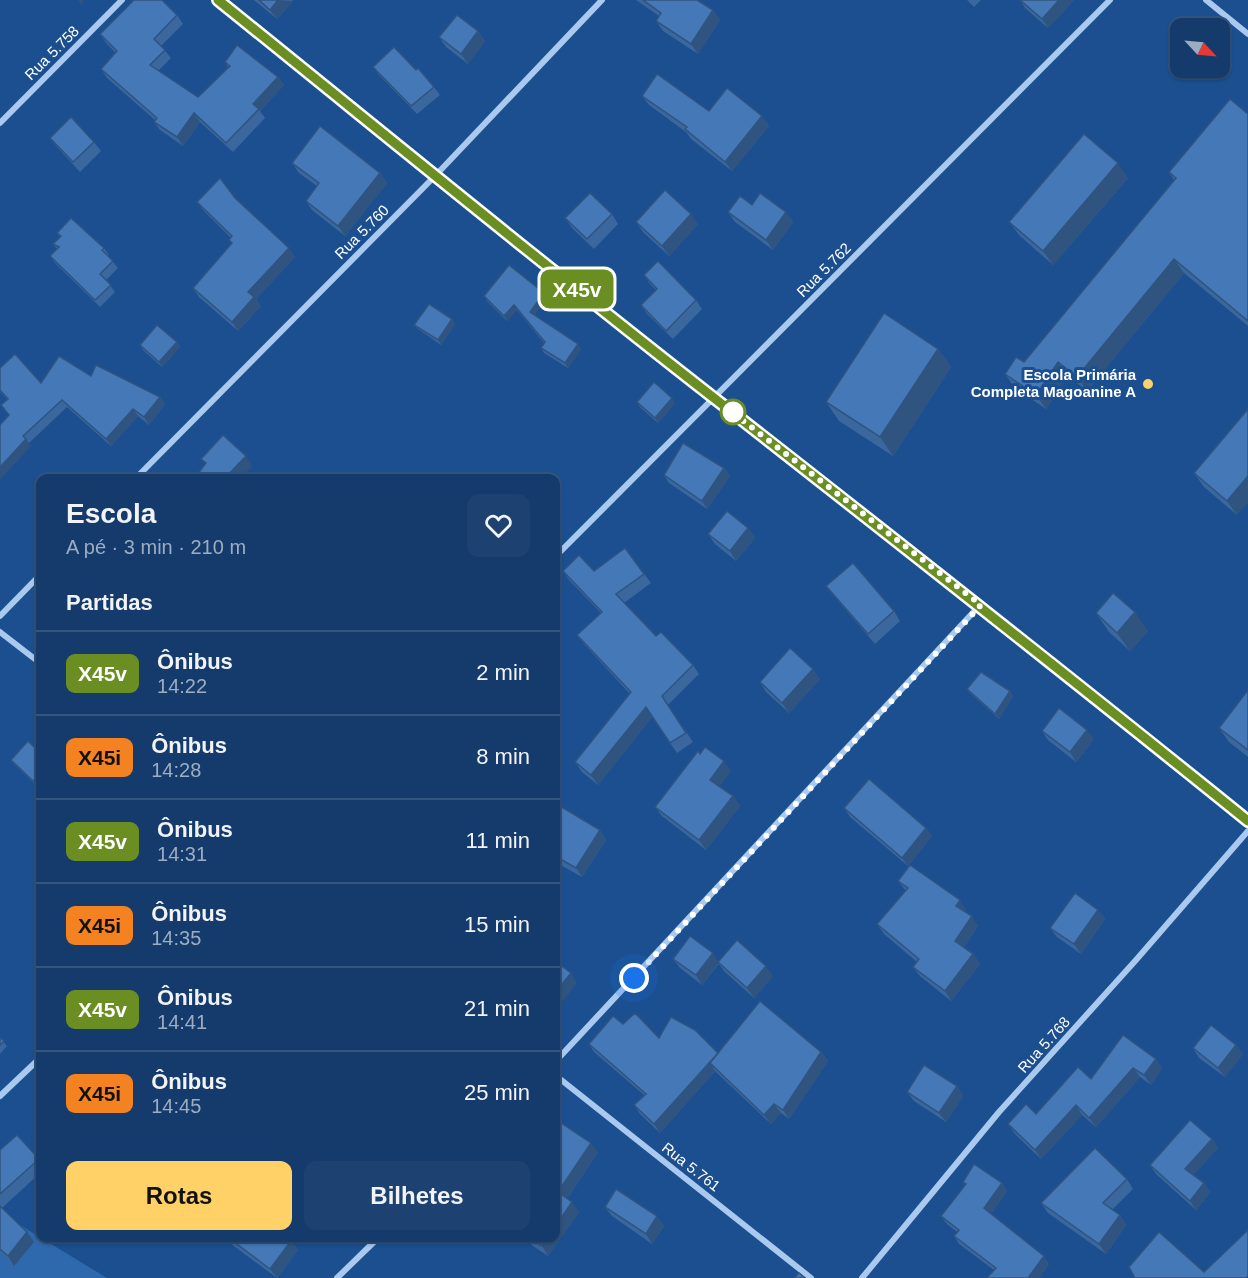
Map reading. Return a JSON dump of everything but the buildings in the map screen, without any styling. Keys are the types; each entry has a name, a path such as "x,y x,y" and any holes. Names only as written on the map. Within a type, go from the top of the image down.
{"street":[{"name":"Rua 5.758","path":"0,123 122,0"},
{"path":"218,0 714,398 981,605 1248,821"},
{"name":"Rua 5.760","path":"140,474 435,176 602,0"},
{"name":"Rua 5.762","path":"560,553 1110,0"},
{"path":"1206,0 1248,34"},
{"path":"0,616 36,579"},
{"path":"560,1057 981,605"},
{"path":"0,632 36,660"},
{"name":"Rua 5.768","path":"862,1278 999,1112 1248,831"},
{"path":"0,1096 36,1062"},
{"name":"Rua 5.761","path":"560,1079 811,1278"},
{"path":"337,1278 374,1242"}],"shaded area":[{"path":"0,1213 36,1235 36,1242 48,1242 107,1278 0,1278"}],"bus line":[{"name":"X45v","path":"218,0 714,398 981,605 1248,821"}],"place":[{"name":"Escola Primária Completa Magoanine A","path":"1148,384"}],"route":[{"path":"634,978 981,605 728,409 733,412"}]}
